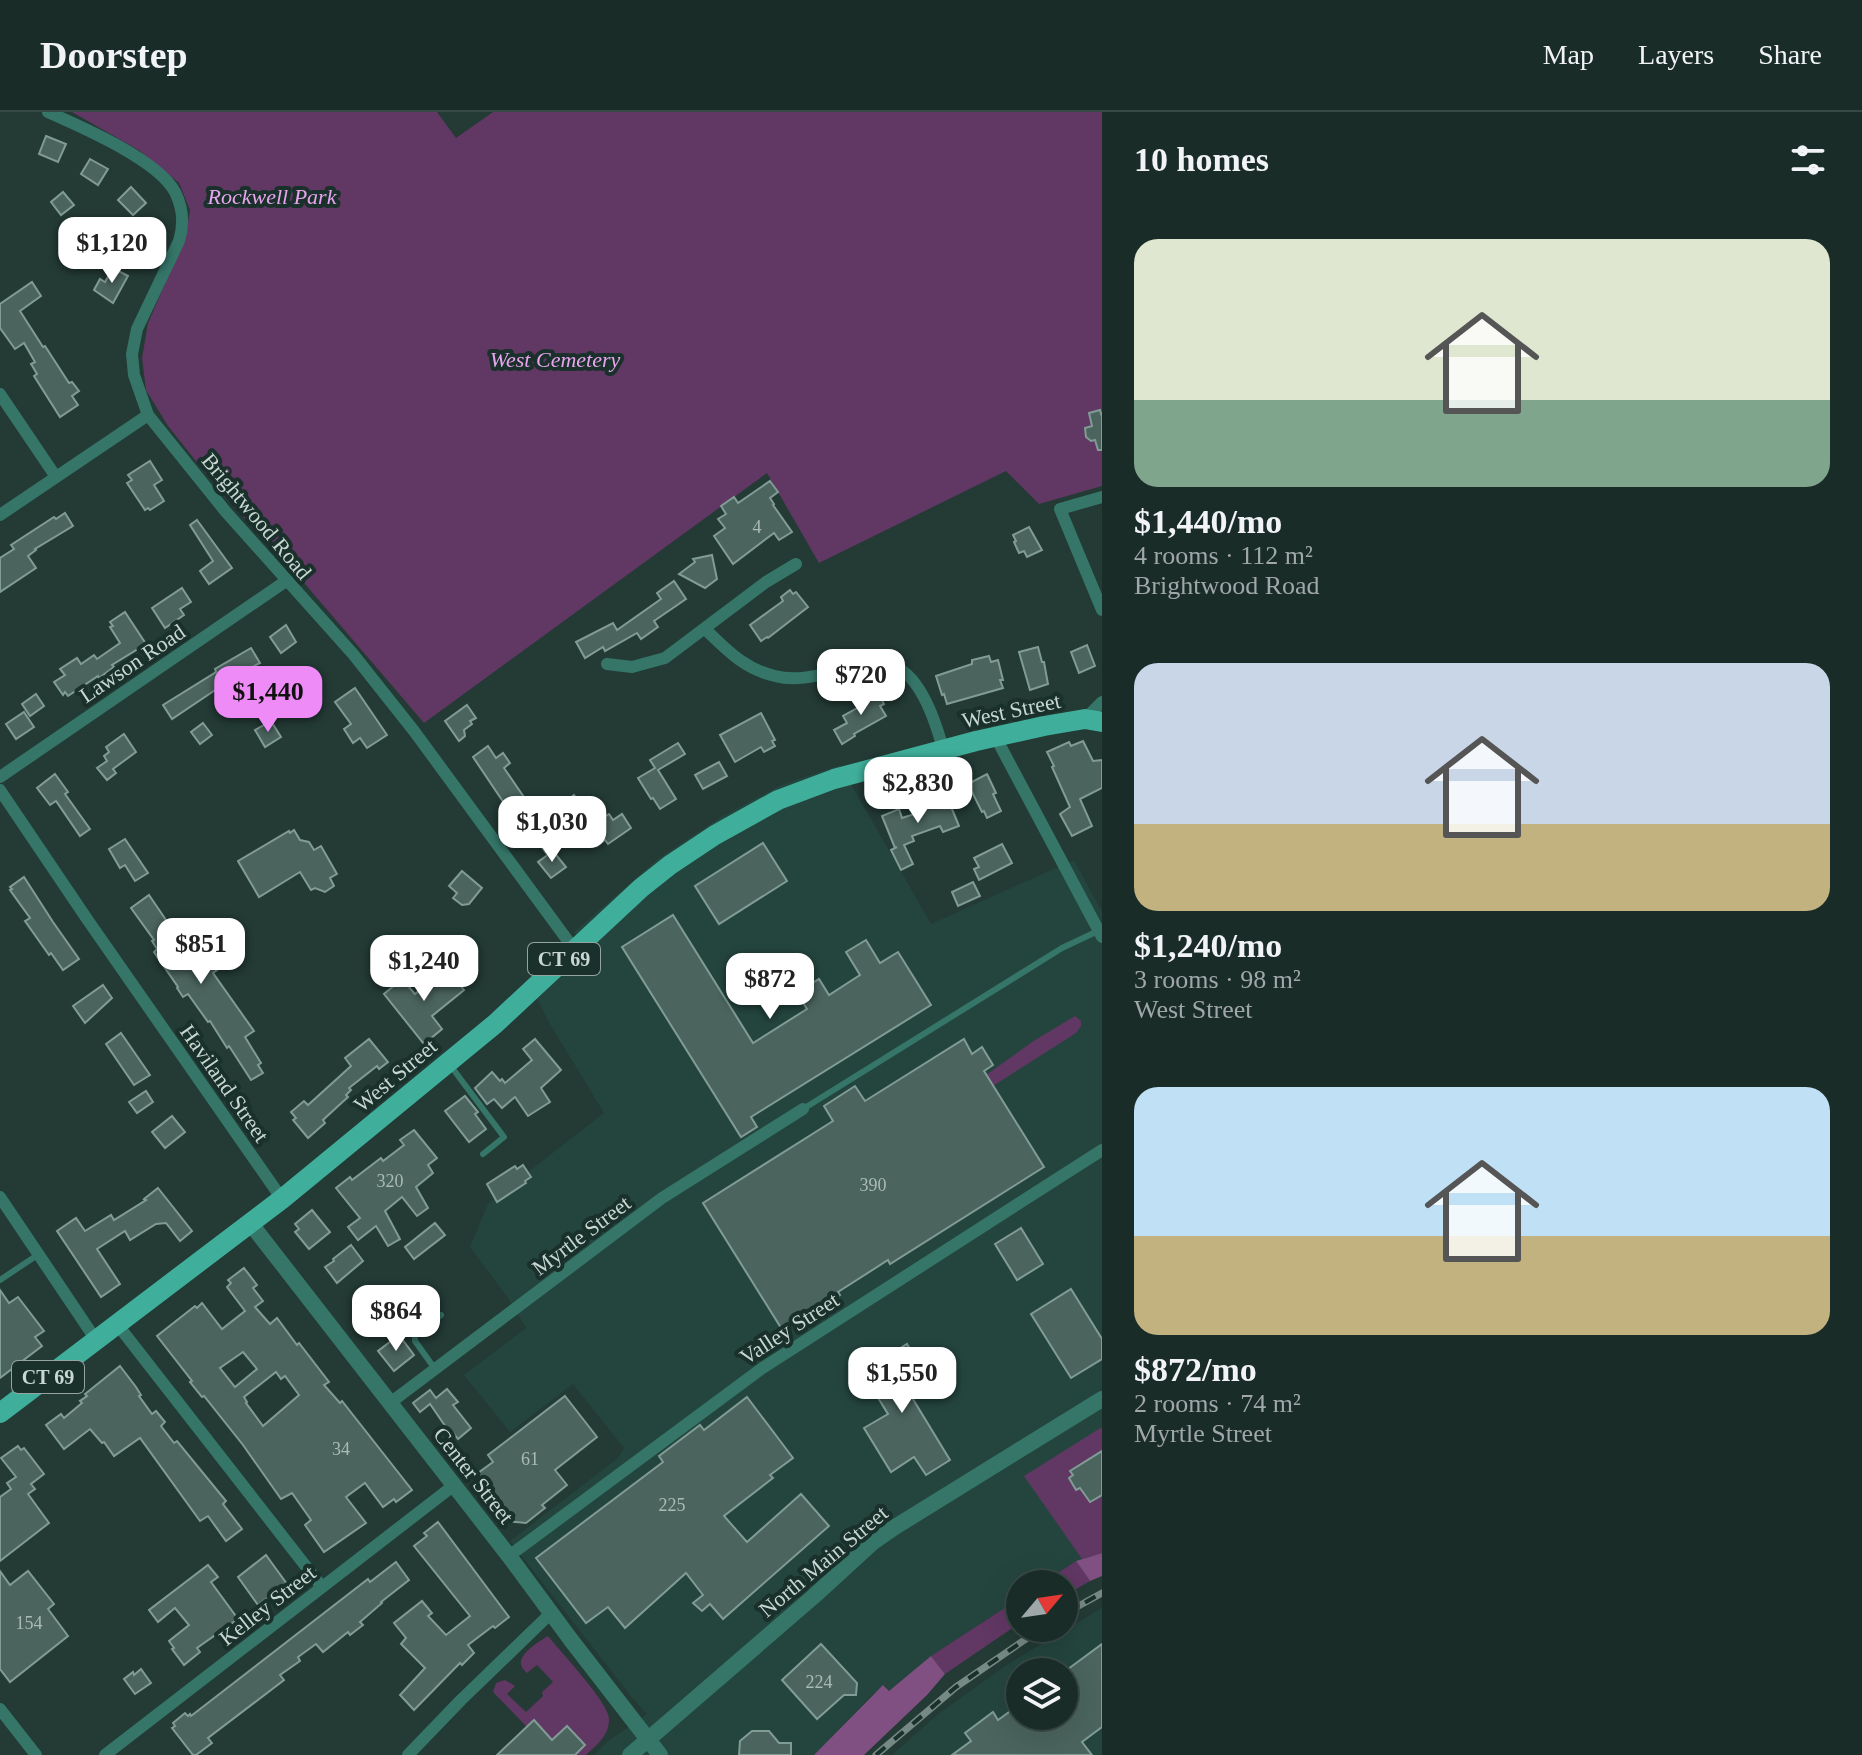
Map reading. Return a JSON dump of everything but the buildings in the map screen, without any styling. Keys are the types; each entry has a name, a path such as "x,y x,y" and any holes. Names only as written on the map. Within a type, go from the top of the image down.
{"main road":[{"name":"West Street","path":"0,1413 282,1199 495,1024 641,888 715,835 778,800 834,779 995,736 1094,720"}],"street":[{"name":"Brightwood Road","path":"48,112 144,162 169,182 180,203 183,229 137,329 132,354 134,375 148,415 226,512 353,654 414,731 574,949"},
{"path":"0,394 56,477"},
{"path":"0,515 148,415"},
{"path":"1102,497 1060,509 1102,610"},
{"path":"607,664 632,667 665,658 766,582 796,564"},
{"name":"Lawson Road","path":"0,777 286,581"},
{"path":"705,629 738,661 776,677 804,679 865,664 891,665 908,675 923,696 943,749"},
{"path":"1094,720 1102,702"},
{"path":"995,736 1100,934"},
{"name":"Haviland Street","path":"0,790 282,1199"},
{"name":"Myrtle Street","path":"390,1403 662,1198 803,1109"},
{"name":"Valley Street","path":"509,1556 761,1369 1102,1150"},
{"path":"0,1197 96,1340"},
{"name":"Center Street","path":"251,1224 660,1755"},
{"path":"117,1324 322,1587"},
{"name":"North Main Street","path":"630,1755 872,1543 1102,1399"},
{"name":"Kelley Street","path":"105,1755 453,1486"},
{"path":"408,1755 551,1613"},
{"path":"0,1709 29,1753"}],"lane":[{"path":"803,1109 1062,948 1100,934"},
{"path":"448,1062 504,1137 483,1154"},
{"path":"0,1280 39,1254"},
{"path":"435,1369 415,1341 415,1336 441,1315"}],"shaded area":[{"path":"840,765 931,924 1074,860 1102,912 1102,1553 1076,1561 1062,1570 1006,1570 1006,1607 931,1656 889,1691 884,1685 814,1755 594,1755 608,1741 647,1714 510,1541 618,1458 624,1448 573,1384 510,1432 464,1375 526,1328 470,1247 488,1204 526,1183 528,1172 604,1113 537,999 587,950 574,932 659,858 721,817 781,785"},
{"path":"1102,1553 1102,1576 1090,1581 1076,1561"},
{"path":"1102,1608 1102,1755 892,1755 937,1715 1006,1665 1006,1730 1078,1730 1078,1658 1018,1658 1045,1642 1078,1642 1078,1622"},
{"path":"931,1656 945,1674 864,1755 814,1755 883,1685 889,1691"}],"green space":[{"name":"West Cemetery","path":"72,112 437,112 456,138 493,112 1102,112 1102,486 1039,504 1006,471 819,563 767,473 424,723 305,584 223,495 168,426 146,390 142,358 148,323 186,236 190,210 179,183 140,151"},
{"path":"1075,1016 1081,1021 1076,1033 993,1086 986,1075"},
{"path":"1102,1427 1102,1451 1070,1470 1073,1475 1069,1478 1076,1490 1080,1488 1090,1502 1102,1495 1102,1553 1082,1559 1024,1476"},
{"path":"1076,1561 1090,1581 1078,1588 1078,1570 1062,1570"},
{"path":"1006,1607 1006,1633 945,1674 931,1656"},
{"path":"548,1636 607,1710 609,1724 605,1735 586,1755 575,1755 585,1745 568,1726 552,1740 534,1721 527,1727 493,1692 496,1683 505,1680 515,1686 507,1694 526,1712 543,1696 542,1692 553,1682 537,1665 527,1673 521,1661 528,1650"}],"railway":[{"path":"1078,1606 1102,1593"},
{"path":"876,1755 956,1687 1022,1642"}],"park label":[{"name":"Rockwell Park","path":"272,196"}]}
